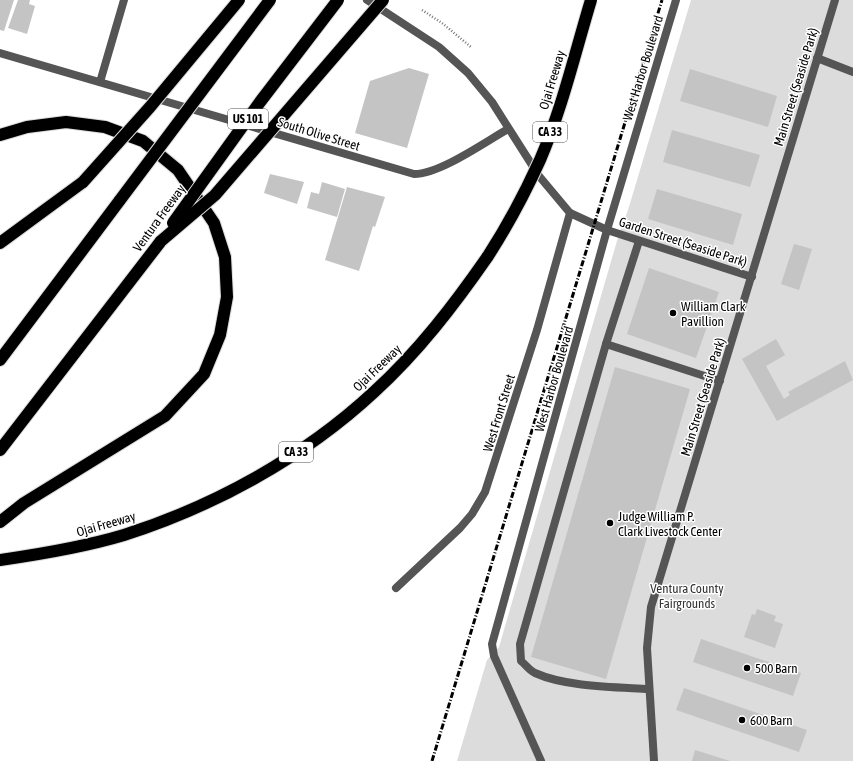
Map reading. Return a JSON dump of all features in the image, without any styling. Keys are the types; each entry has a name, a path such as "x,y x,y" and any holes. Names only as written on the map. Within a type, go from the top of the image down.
{"highway":[{"path":"0,243 83,182 150,107 239,0"},
{"path":"0,360 270,0"},
{"name":"Ventura Freeway","path":"0,450 161,241 260,102 338,0"},
{"path":"161,241 214,195 383,0"},
{"name":"Ojai Freeway","path":"0,560 41,554 124,535 171,518 240,486 301,449 349,413 399,368 443,319 488,256 520,201 540,159 557,112 591,0"},
{"path":"0,135 27,126 66,122 105,127 143,141 178,170 214,223 225,257 228,297 220,335 204,374 165,416 24,503 0,522"}],"street":[{"path":"100,82 124,0"},
{"path":"367,0 420,34 454,60 480,86 539,176 570,213"},
{"name":"West Harbor Boulevard","path":"541,761 494,656 492,644 592,291 607,230 676,0"},
{"name":"Main Street (Seaside Park)","path":"654,761 647,648 651,607 835,0"},
{"name":"South Olive Street","path":"0,53 414,174 421,174 437,168 508,129"},
{"path":"817,58 853,72"},
{"name":"Garden Street (Seaside Park)","path":"570,213 593,225 607,230 752,277"},
{"name":"West Front Street","path":"396,588 460,528 472,514 485,492 494,468 534,337 570,213"},
{"path":"639,241 606,344 520,644 521,661 534,673 556,680 598,686 649,689"},
{"path":"606,344 720,381"}],"path":[{"path":"422,10 471,47"}],"green space":[{"name":"Ventura County Fairgrounds","path":"691,0 853,0 853,761 457,761 487,660 499,647 619,234 628,210"}],"building":[{"path":"0,0 14,0 4,31 0,30"},
{"path":"18,0 30,0 29,4 35,6 27,34 8,28"},
{"path":"409,68 429,74 407,148 355,133 370,81"},
{"path":"690,69 777,96 768,127 680,101"},
{"path":"672,130 760,155 750,187 663,162"},
{"path":"270,174 304,182 297,204 264,193"},
{"path":"322,182 345,189 337,217 307,208 311,192 319,194"},
{"path":"347,187 385,197 375,227 373,226 359,271 325,260"},
{"path":"657,189 742,214 733,245 648,219"},
{"path":"794,244 812,249 799,290 781,284"},
{"name":"William Clark Pavillion","path":"649,268 719,292 696,358 627,334"},
{"path":"776,339 785,355 766,366 784,399 790,395 788,392 845,361 853,380 777,421 742,359"},
{"name":"Judge William P. Clark Livestock Center","path":"615,367 690,389 606,679 531,657"},
{"path":"757,609 776,616 774,621 783,624 775,648 744,637 752,614 755,615"},
{"name":"500 Barn","path":"701,639 801,673 793,696 693,662"},
{"name":"600 Barn","path":"684,688 807,730 799,752 676,710"},
{"path":"695,750 730,761 692,761"}],"railway":[{"path":"432,761 662,0"}],"place":[{"name":"William Clark Pavillion","path":"673,313"},
{"name":"Judge William P. Clark Livestock Center","path":"610,523"},
{"name":"500 Barn","path":"747,668"},
{"name":"600 Barn","path":"742,720"}]}
